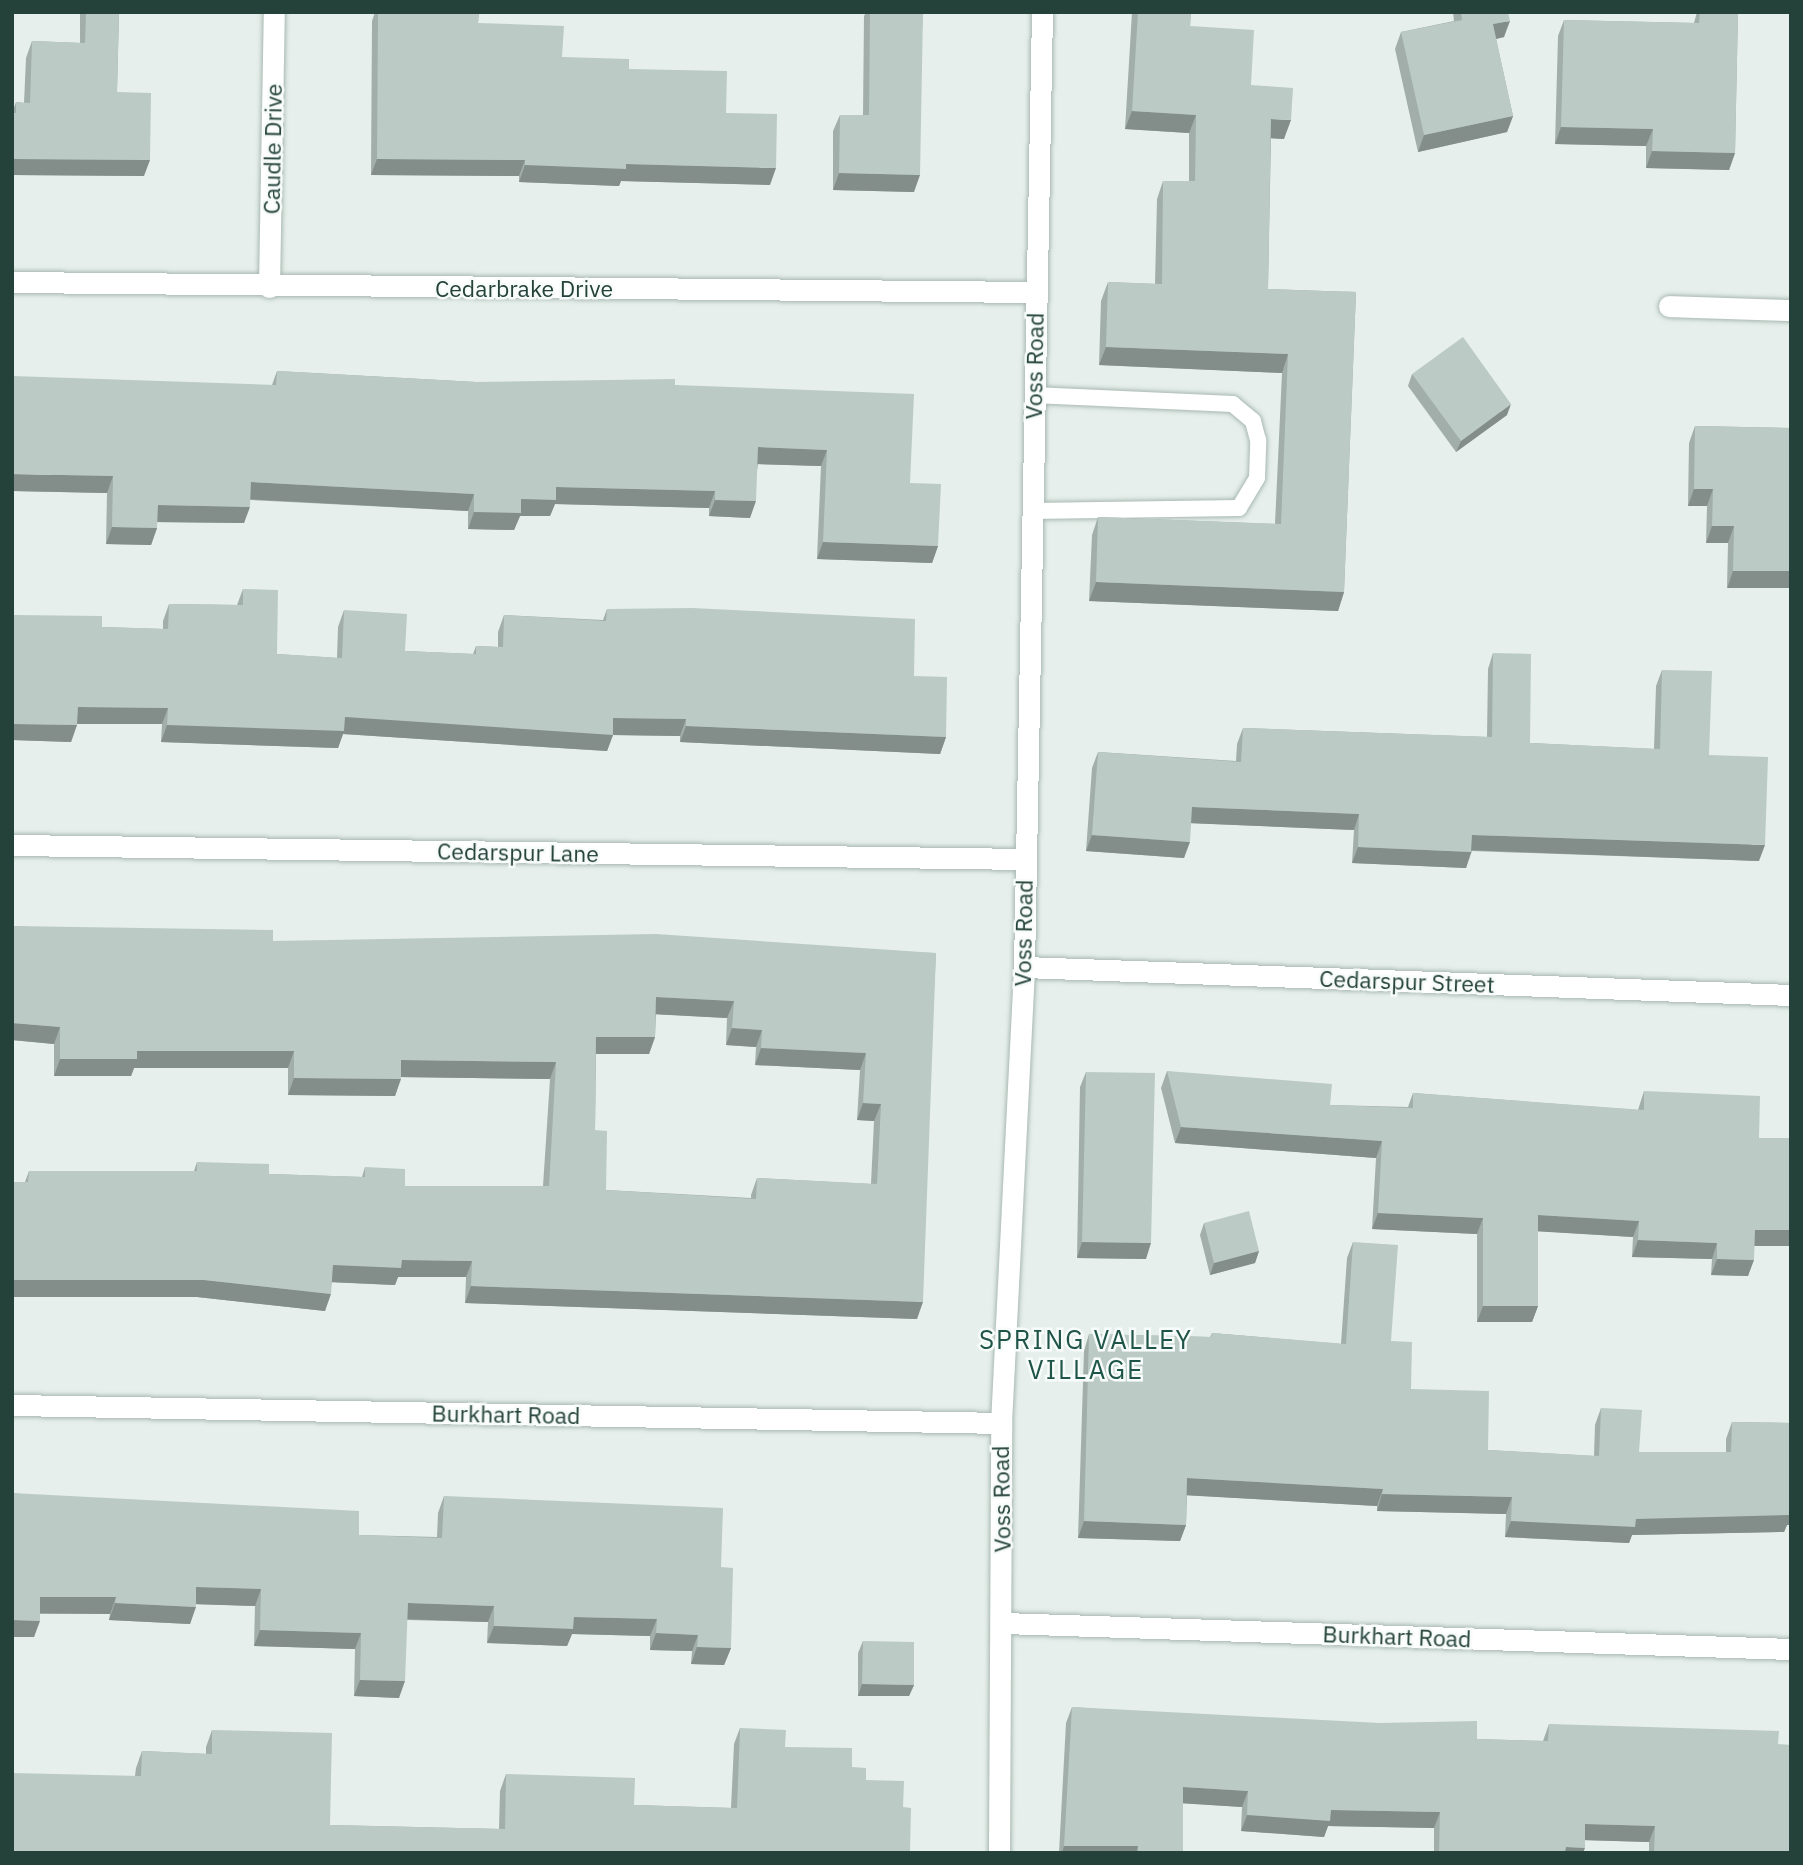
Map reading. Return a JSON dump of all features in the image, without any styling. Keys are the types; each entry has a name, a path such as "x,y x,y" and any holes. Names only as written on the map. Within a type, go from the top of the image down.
{"street":[{"name":"Caudle Drive","path":"269,287 274,12"},
{"name":"Voss Road","path":"999,1853 1003,1623 1000,1423 1024,967 1042,12"},
{"name":"Cedarbrake Drive","path":"12,282 269,287 1036,292"},
{"path":"1670,306 1791,310"},
{"name":"Cedarspur Lane","path":"12,845 1024,859"},
{"name":"Cedarspur Street","path":"1024,967 1791,995"},
{"name":"Burkhart Road","path":"12,1405 1000,1423"},
{"name":"Burkhart Road","path":"1003,1623 1791,1649"}],"lane":[{"path":"1031,511 1239,508 1257,478 1258,440 1253,421 1233,404 1033,395"}],"building":[{"path":"86,12 119,12 117,92 151,93 150,160 12,159 12,113 16,113 16,102 30,103 32,41 85,43"},
{"path":"378,12 479,12 478,23 564,26 562,57 629,59 629,69 727,71 726,113 777,114 776,168 626,164 626,169 525,165 525,160 377,159"},
{"path":"870,12 923,12 920,175 839,173 840,115 869,115"},
{"path":"1138,12 1191,12 1190,26 1254,30 1251,85 1293,88 1291,120 1271,119 1268,289 1356,292 1344,592 1096,582 1098,517 1281,524 1288,354 1106,347 1108,282 1162,284 1163,181 1195,181 1196,115 1132,111"},
{"path":"1461,12 1508,12 1510,21 1493,24 1513,116 1424,135 1401,32 1462,20"},
{"path":"1700,12 1738,12 1735,153 1652,151 1653,129 1561,127 1564,20 1699,23"},
{"path":"1463,337 1511,404 1461,441 1412,374"},
{"path":"277,371 476,382 675,379 675,385 914,394 910,483 941,484 938,546 823,542 827,450 758,447 756,501 715,500 715,491 556,487 556,500 521,499 521,513 474,512 474,494 251,482 250,507 158,505 157,528 112,527 113,476 12,474 12,376 276,385"},
{"path":"1695,426 1791,428 1791,571 1733,571 1734,526 1712,526 1713,489 1694,489"},
{"path":"243,589 278,590 277,654 342,658 344,610 407,614 405,651 476,654 476,646 503,647 504,615 606,621 607,609 692,608 915,619 914,676 947,677 946,737 686,726 686,719 613,718 613,735 345,717 344,731 167,725 168,708 78,707 77,725 12,724 12,606 13,615 102,616 102,627 168,629 169,604 243,605"},
{"path":"1493,653 1531,654 1530,743 1660,749 1662,670 1712,671 1709,755 1768,757 1765,845 1472,835 1471,852 1358,847 1359,814 1192,807 1190,842 1092,835 1098,752 1241,762 1243,728 1492,737"},
{"path":"12,926 273,930 273,941 656,934 936,953 923,1302 471,1286 472,1261 402,1260 401,1268 333,1265 331,1294 204,1280 12,1280 12,1182 28,1182 29,1171 197,1171 197,1162 269,1164 269,1174 365,1177 365,1167 405,1169 405,1186 549,1186 556,1062 401,1060 401,1079 294,1078 294,1051 137,1051 137,1059 60,1059 60,1027 12,1023","holes":["656,997 734,1001 732,1028 762,1030 761,1048 866,1053 863,1103 881,1104 877,1184 757,1178 756,1199 606,1190 607,1131 595,1130 596,1037 655,1037"]},
{"path":"1167,1071 1332,1084 1330,1105 1413,1108 1413,1093 1644,1110 1644,1091 1760,1096 1759,1138 1791,1138 1791,1230 1755,1230 1754,1260 1717,1259 1717,1243 1638,1240 1639,1221 1538,1215 1538,1306 1483,1306 1483,1218 1378,1213 1382,1141 1181,1127"},
{"path":"1086,1072 1155,1073 1151,1243 1082,1242"},
{"path":"1249,1211 1259,1251 1214,1263 1204,1223"},
{"path":"1353,1242 1398,1245 1391,1341 1412,1342 1411,1389 1489,1391 1488,1450 1599,1456 1601,1408 1642,1410 1639,1452 1731,1452 1732,1422 1791,1423 1790,1515 1636,1519 1635,1527 1511,1521 1512,1497 1382,1494 1383,1489 1187,1478 1186,1525 1084,1521 1089,1334 1211,1337 1212,1333 1346,1344"},
{"path":"12,1493 359,1511 359,1535 442,1538 444,1496 723,1508 721,1567 733,1568 731,1648 697,1647 698,1635 656,1633 657,1619 574,1617 573,1629 494,1626 494,1606 408,1603 405,1681 360,1680 361,1633 260,1630 261,1589 196,1587 196,1607 115,1603 116,1597 40,1597 40,1621 12,1620"},
{"path":"863,1641 914,1642 914,1685 862,1684"},
{"path":"1072,1707 1380,1723 1477,1721 1477,1739 1548,1741 1549,1724 1779,1731 1778,1744 1791,1745 1791,1853 1654,1853 1655,1826 1585,1824 1585,1848 1566,1847 1565,1853 1439,1853 1440,1812 1331,1810 1330,1821 1247,1815 1248,1791 1183,1787 1183,1853 1138,1853 1138,1846 1064,1846"},
{"path":"740,1728 786,1730 785,1747 852,1748 852,1767 866,1768 866,1780 904,1781 903,1807 911,1808 910,1853 12,1853 12,1773 141,1776 142,1751 212,1754 212,1730 332,1733 330,1825 505,1829 506,1774 635,1778 634,1805 737,1808"}],"district":[{"name":"SPRING VALLEY VILLAGE","path":"1086,1355"}]}
